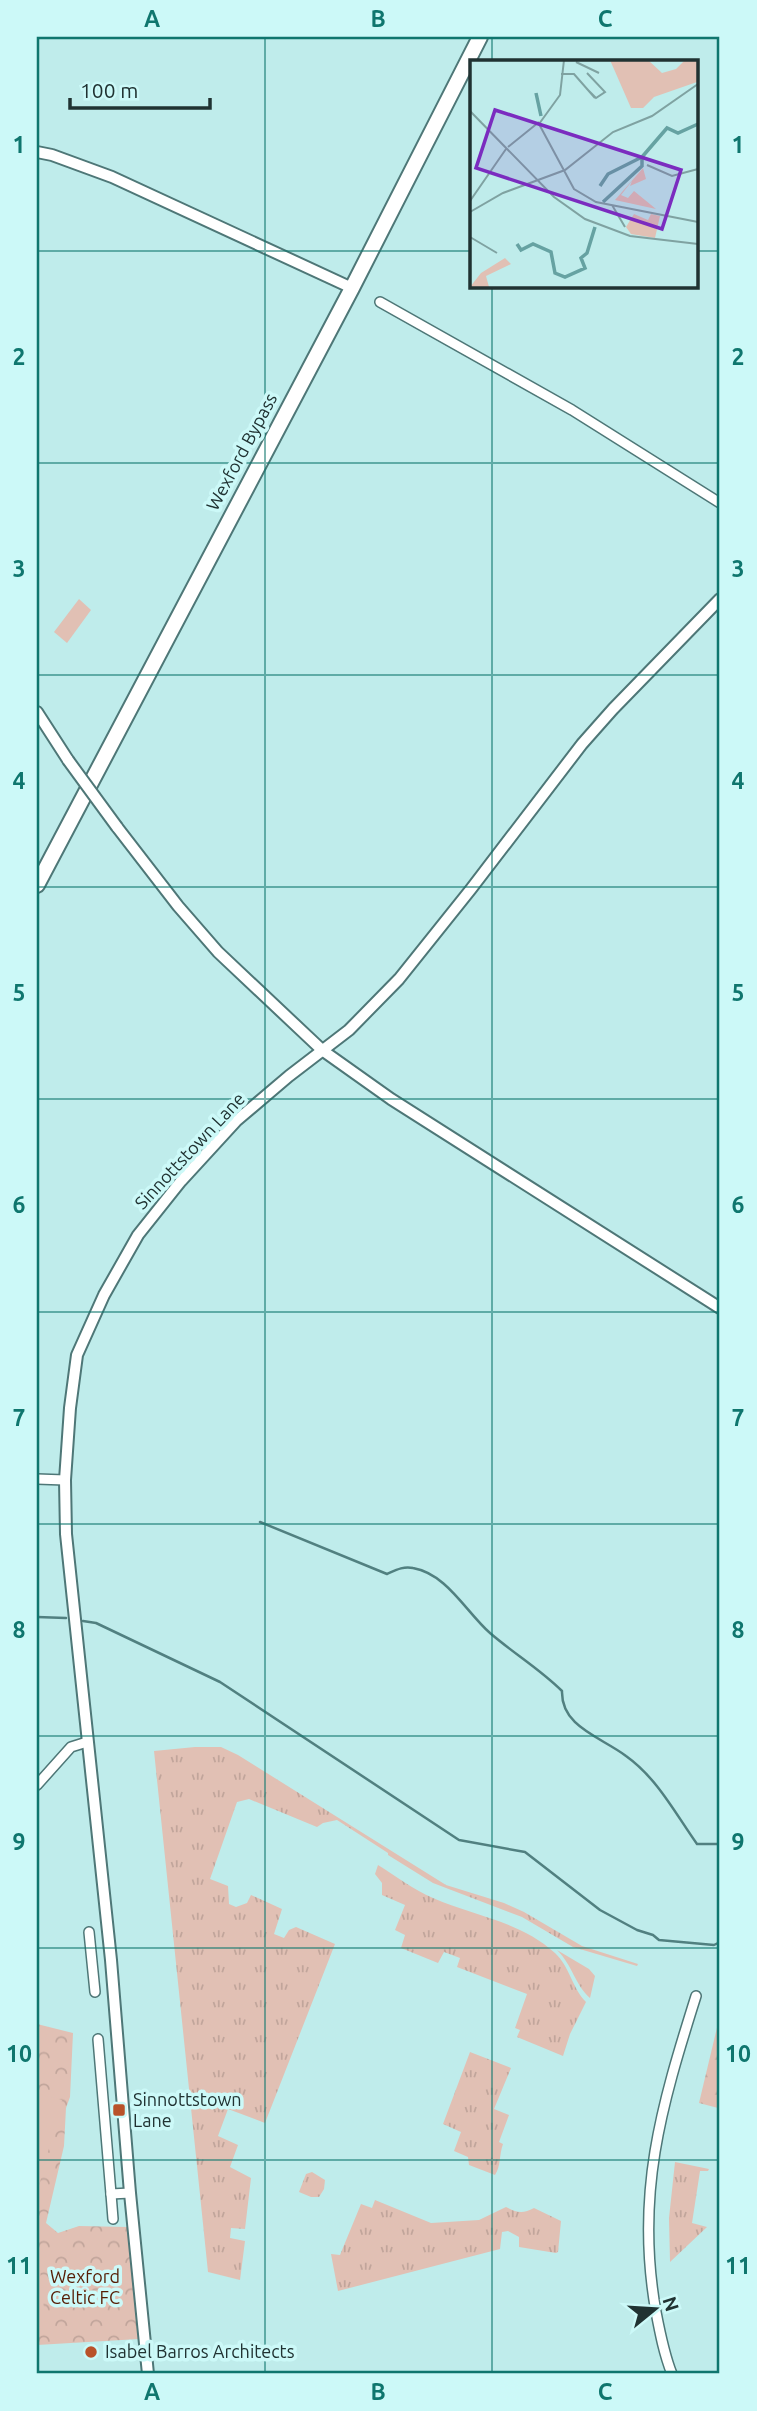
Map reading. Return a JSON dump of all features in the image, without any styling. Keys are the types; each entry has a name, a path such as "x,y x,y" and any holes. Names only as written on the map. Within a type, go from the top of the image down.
{"highway":[{"name":"Wexford Bypass","path":"37,885 352,288 480,37"}],"street":[{"path":"37,152 112,177 215,222 352,288"},
{"path":"380,302 572,410 720,503"},
{"name":"Sinnottstown Lane","path":"148,2374 111,1960 66,1534 65,1480 77,1355 90,1324 138,1235 181,1181 236,1121 349,1030 399,979 582,744 720,599"},
{"path":"37,712 68,760 178,906 218,952 322,1050 391,1099 720,1308"},
{"path":"37,1479 65,1480"},
{"path":"37,1785 71,1747 87,1742"},
{"path":"89,1932 95,1992"},
{"path":"92,1961 111,1960"},
{"path":"672,2374 652,2289 647,2247 649,2184 668,2088 696,1996"},
{"path":"98,2039 113,2218"},
{"path":"111,2194 130,2193"}],"green space":[{"path":"79,599 91,610 67,643 54,632"},
{"path":"221,1747 238,1755 446,1885 504,1903 582,1946 638,1964 637,1966 573,1947 522,1917 433,1883 337,1820 317,1827 249,1799 237,1802 210,1879 228,1886 229,1904 236,1907 247,1903 251,1895 282,1909 274,1934 284,1938 289,1930 296,1927 335,1944 265,2123 228,2109 218,2136 238,2145 230,2167 251,2178 245,2229 231,2228 230,2238 245,2241 240,2280 208,2272 154,1751"},
{"path":"378,1865 426,1895 512,1926 555,1953 586,2002 570,2034 563,2056 517,2037 520,2030 515,2028 527,1994 457,1967 460,1958 444,1952 438,1963 401,1948 405,1935 395,1930 405,1905 382,1895 382,1883 375,1874"},
{"path":"557,1950 589,1969 595,1976 590,1998 567,1962"},
{"path":"720,2015 720,2108 718,2108 699,2103"},
{"name":"Wexford Celtic FC","path":"37,2024 73,2033 64,2146 46,2223 58,2233 79,2226 128,2227 139,2339 37,2345"},
{"path":"470,2052 511,2068 494,2109 509,2115 499,2142 503,2144 495,2175 469,2165 468,2157 454,2151 461,2132 443,2124"},
{"path":"37,2093 62,2100 37,2193"},
{"path":"675,2162 709,2169 700,2171 692,2223 707,2227 670,2262 669,2218"},
{"path":"312,2172 325,2180 319,2197 299,2192 306,2174"},
{"path":"375,2200 431,2223 479,2220 506,2207 520,2212 534,2208 561,2221 558,2252 519,2247 519,2237 508,2231 502,2232 500,2249 338,2291 331,2254 340,2255 361,2204 372,2208"},
{"path":"37,2241 46,2328 37,2329"}],"waterway":[{"path":"260,1522 387,1574 409,1568 436,1578 490,1633 562,1691 563,1703 575,1722 626,1756 647,1775 697,1844 720,1844"},
{"path":"37,1617 66,1618"},
{"path":"83,1621 96,1623 220,1682 459,1840 525,1852 600,1910 637,1930 659,1940 714,1945 720,1942"}],"place":[{"name":"Sinnottstown Lane","path":"119,2110"},
{"name":"Isabel Barros Architects","path":"91,2352"}]}
